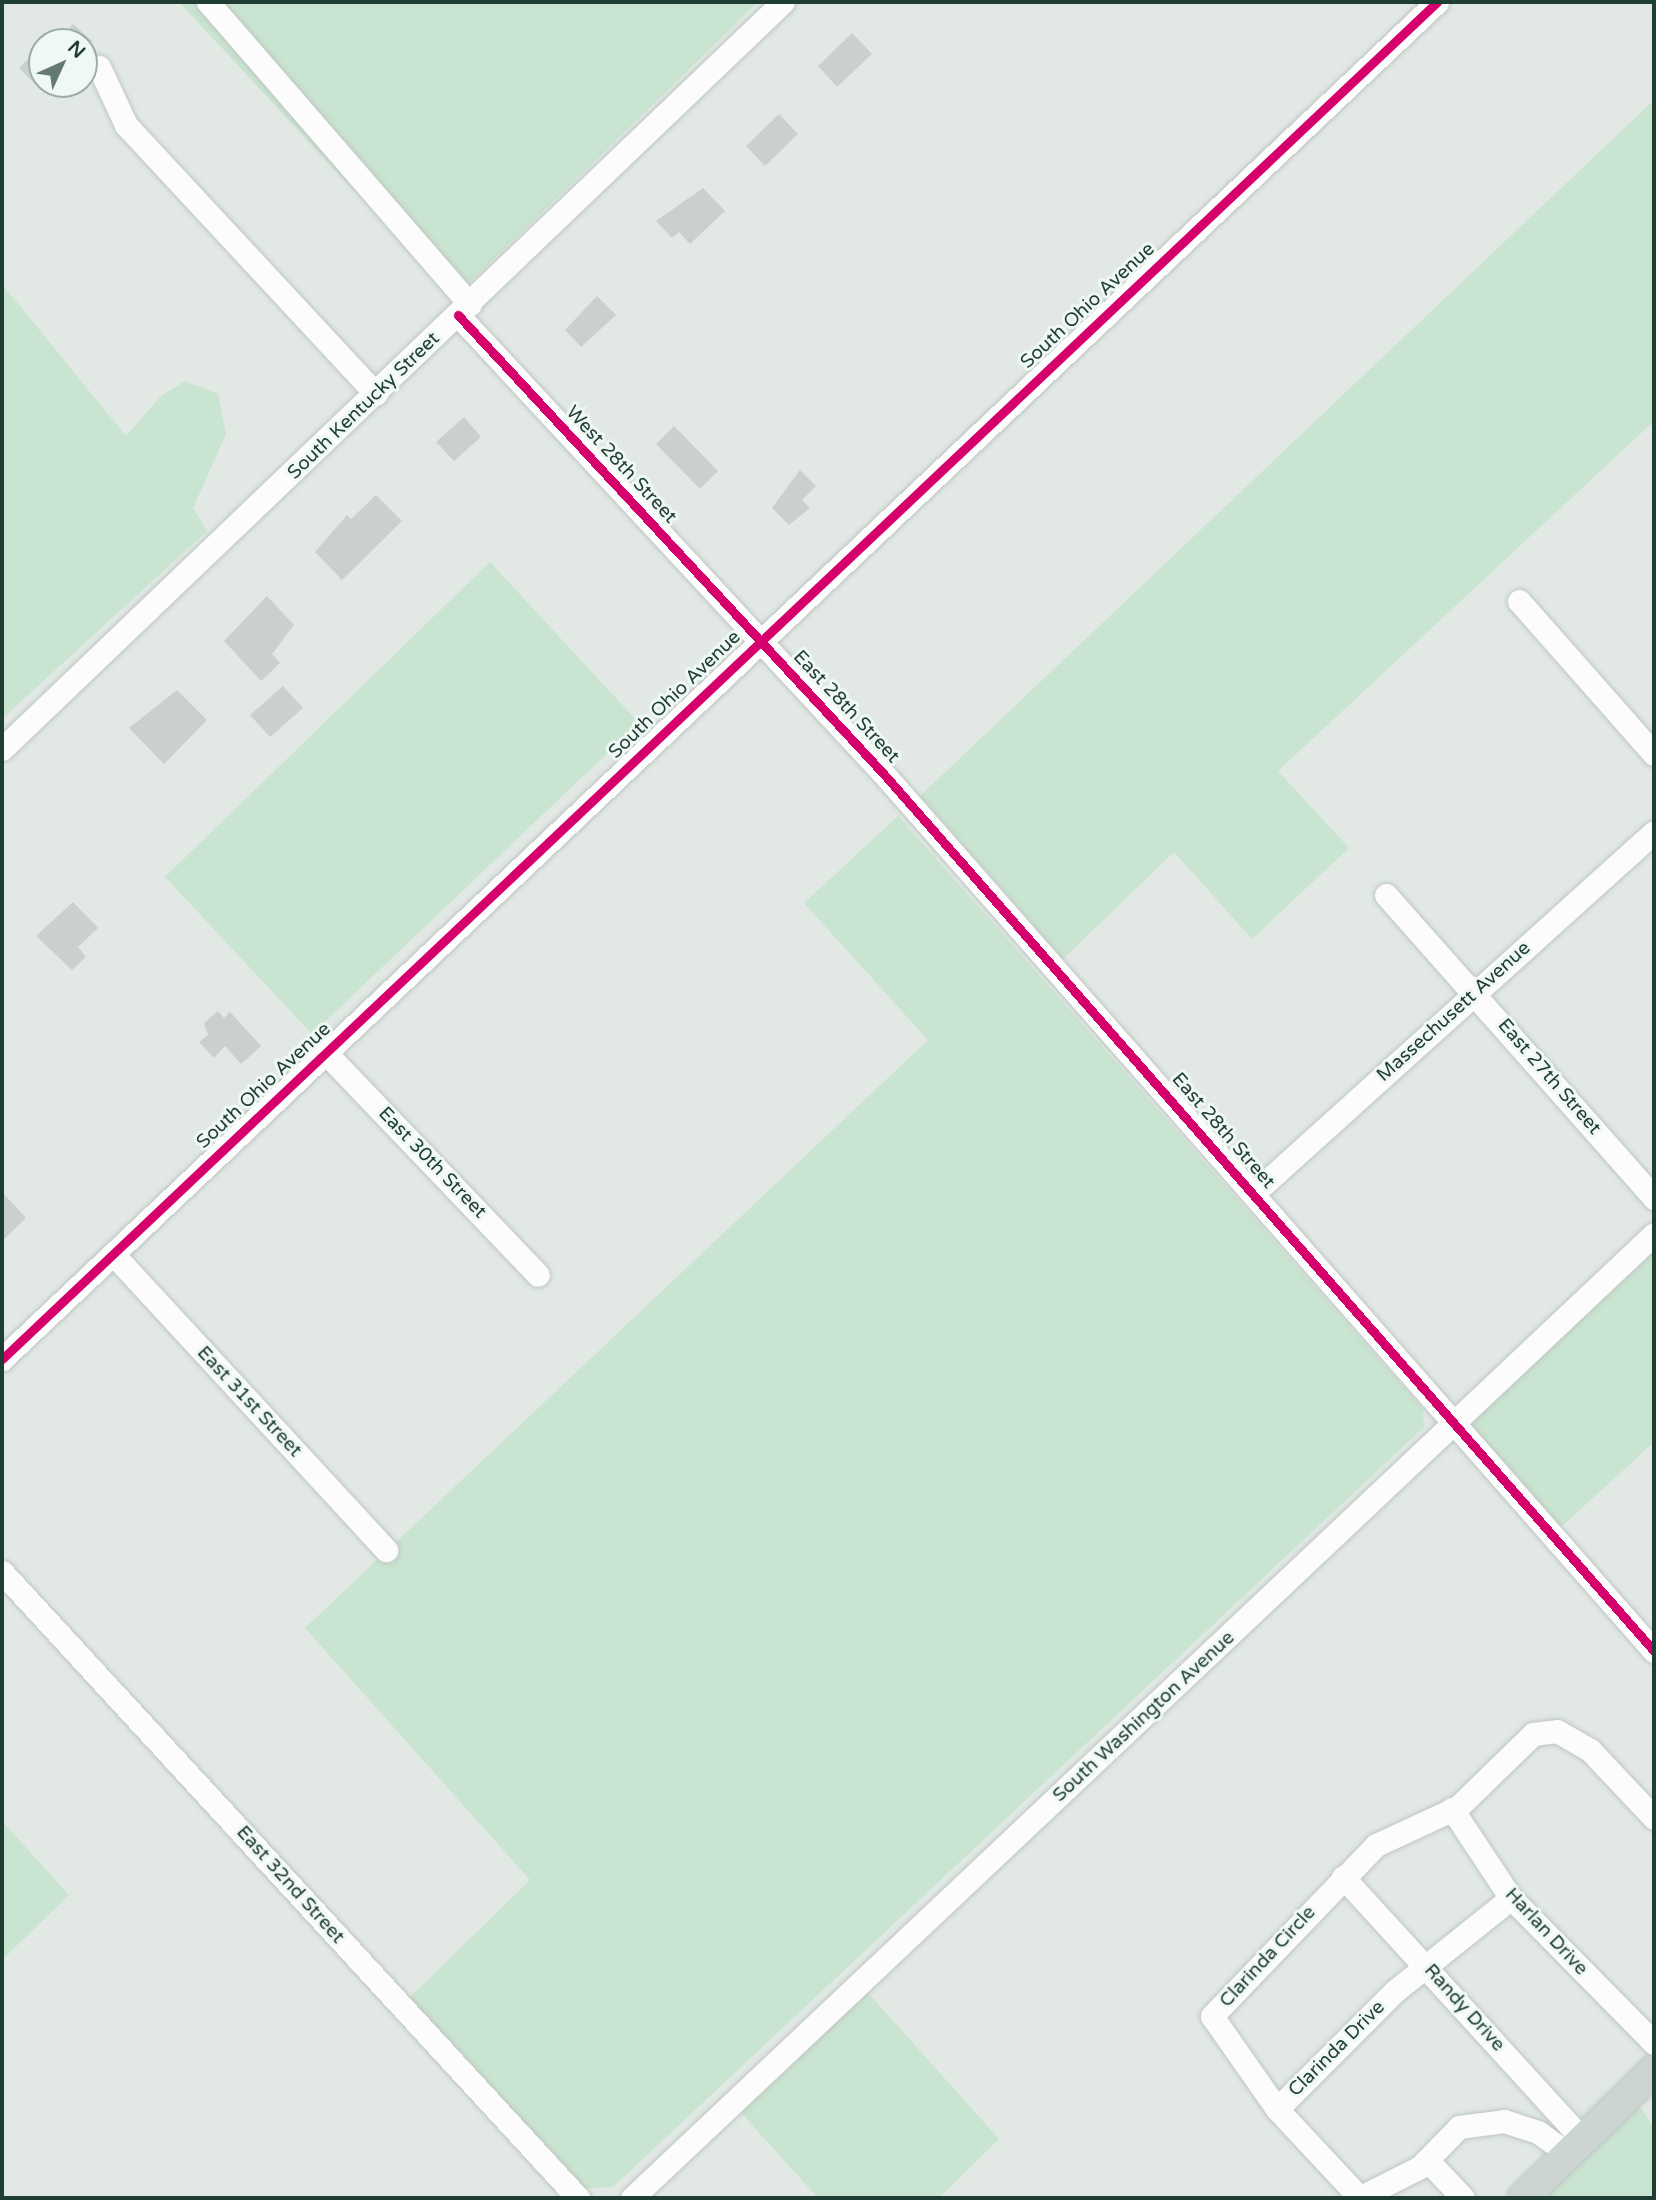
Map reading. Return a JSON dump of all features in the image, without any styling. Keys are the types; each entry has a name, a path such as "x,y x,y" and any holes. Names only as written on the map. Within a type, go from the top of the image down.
{"main road":[{"path":"1523,2198 1654,2070"}],"street":[{"name":"West 28th Street","path":"208,2 464,309 759,639"},
{"name":"South Kentucky Street","path":"2,749 783,2"},
{"name":"South Ohio Avenue","path":"2,1359 759,639 1437,2"},
{"path":"99,67 126,125 376,394"},
{"path":"1519,601 1654,754"},
{"name":"East 28th Street","path":"759,639 1255,1192 1654,1651"},
{"name":"Massechusett Avenue","path":"1255,1192 1654,832"},
{"name":"East 27th Street","path":"1386,895 1476,993 1654,1198"},
{"name":"East 30th Street","path":"325,1052 538,1275"},
{"name":"South Washington Avenue","path":"632,2198 1654,1234"},
{"name":"East 31st Street","path":"113,1254 386,1550"},
{"name":"East 32nd Street","path":"2,1572 578,2198"},
{"path":"1343,1877 1376,1845 1452,1809 1533,1734 1557,1731 1590,1750 1654,1818"},
{"name":"Harlan Drive","path":"1452,1809 1511,1898 1654,2043"},
{"name":"Randy Drive","path":"1343,1877 1425,1965 1575,2147"},
{"name":"Clarinda Circle","path":"1277,2109 1212,2016 1343,1877"},
{"name":"Clarinda Drive","path":"1359,2198 1277,2109 1425,1965 1511,1898"},
{"path":"1359,2198 1427,2160 1460,2127 1504,2122 1575,2147"},
{"path":"1427,2160 1463,2198"}],"green space":[{"path":"179,2 758,2 454,298"},
{"path":"1654,100 1654,421 1278,771 1349,848 1252,939 1174,852 1063,959 920,796"},
{"path":"2,284 126,436 161,396 185,381 218,394 226,434 193,508 207,531 2,719"},
{"path":"490,562 639,723 312,1034 165,877"},
{"path":"898,816 1423,1409 1424,1427 613,2187 578,2189 405,2002 530,1880 305,1628 928,1040 804,903"},
{"path":"1654,1241 1654,1442 1559,1529 1469,1426 1474,1412"},
{"path":"2,1821 69,1895 2,1960"},
{"path":"861,1985 999,2139 939,2198 818,2198 734,2105"},
{"path":"1632,2094 1654,2128 1654,2198 1526,2198"}],"building":[{"path":"852,33 872,54 837,87 818,66"},
{"path":"28,59 28,77 19,68"},
{"path":"779,114 798,134 765,166 746,146"},
{"path":"703,188 725,211 690,244 679,232 672,238 656,221"},
{"path":"597,296 616,315 581,347 565,330"},
{"path":"464,417 481,437 454,461 436,442"},
{"path":"674,426 718,471 700,489 656,444"},
{"path":"800,470 816,486 802,500 810,508 789,525 772,508"},
{"path":"376,495 402,521 342,580 315,552 347,515 351,519"},
{"path":"267,596 294,625 272,654 280,663 261,681 224,641"},
{"path":"283,686 303,708 270,737 250,715"},
{"path":"177,690 207,720 164,764 129,728"},
{"path":"73,902 98,928 78,947 86,957 72,970 36,936"},
{"path":"218,1011 224,1018 230,1012 261,1046 241,1064 225,1046 214,1058 199,1042 208,1035 204,1023"},
{"path":"2,1192 26,1218 2,1241"}],"cycle path":[{"path":"2,1359 1437,2"},
{"path":"458,315 882,772 1654,1651"}]}
